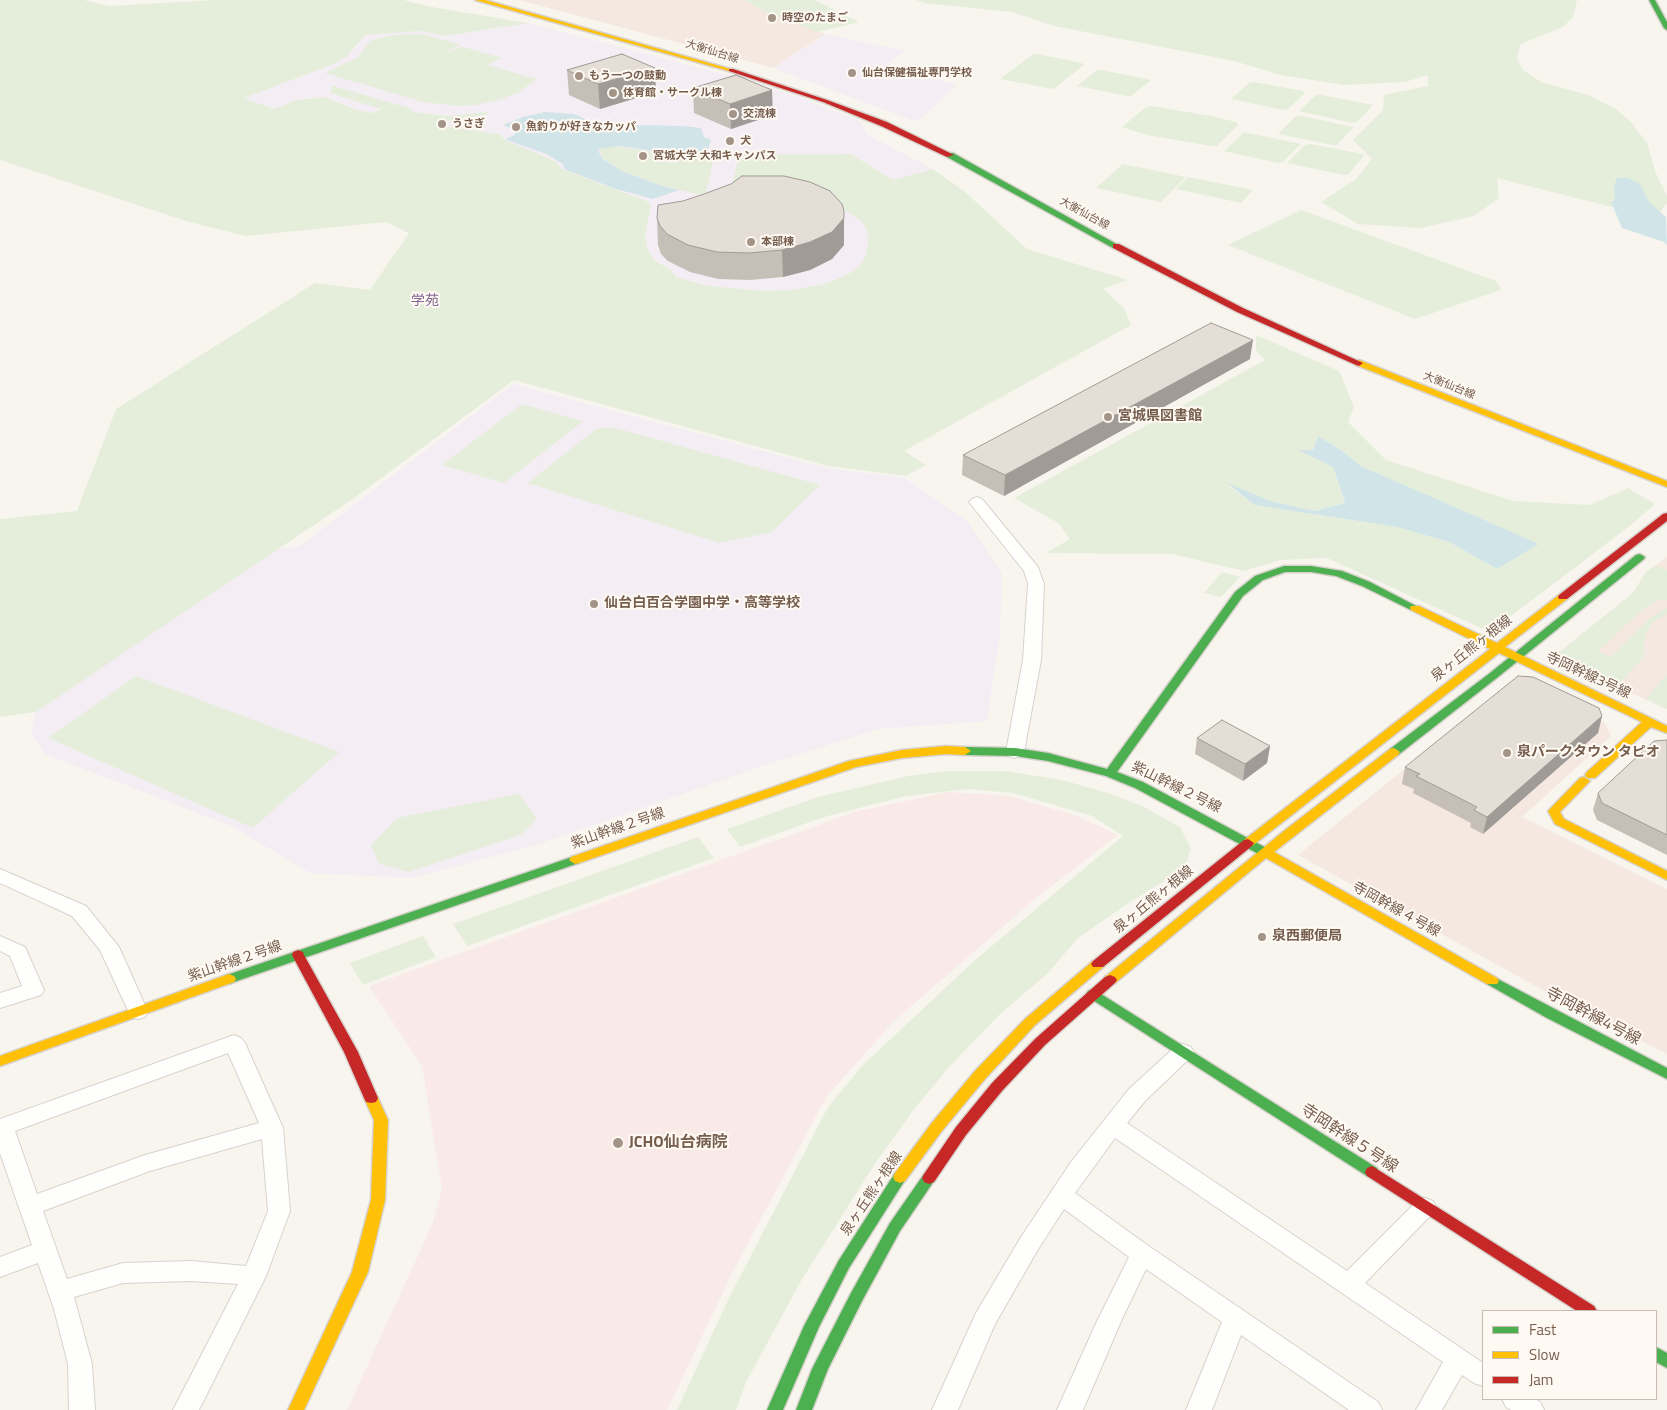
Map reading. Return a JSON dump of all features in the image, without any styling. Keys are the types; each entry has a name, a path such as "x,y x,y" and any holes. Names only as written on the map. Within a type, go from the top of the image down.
{"main road":[{"name":"大衡仙台線","path":"478,0 685,56 789,88 870,118 964,162 1173,272 1286,323 1370,359 1667,474"},
{"name":"大衡仙台線","path":"498,0 757,72 863,109 937,140 981,162 1240,310 1358,364 1667,484"},
{"path":"1652,0 1667,28"},
{"path":"1664,0 1667,5"},
{"name":"泉ヶ丘熊ヶ根線","path":"775,1410 812,1326 844,1264 890,1190 936,1128 980,1075 1030,1022 1070,986 1248,843 1667,516"},
{"path":"804,1410 820,1369 856,1297 895,1227 961,1131 997,1087 1040,1042 1093,994 1288,834 1648,551"},
{"name":"寺岡幹線3号線","path":"1110,773 1239,594 1259,578 1284,569 1320,570 1338,573 1366,584 1514,658 1667,730"},
{"path":"1649,722 1554,811 1559,821 1667,876"},
{"name":"紫山幹線２号線","path":"0,1061 298,955 864,761 902,754 946,750 1014,752 1048,757 1110,773 1171,800 1248,843"},
{"name":"寺岡幹線４号線","path":"1248,843 1530,1002"},
{"path":"296,1410 360,1272 378,1200 381,1120 351,1052 298,955"},
{"name":"寺岡幹線５号線","path":"1093,994 1587,1310"},
{"name":"寺岡幹線4号線","path":"1530,1002 1667,1074"}],"street":[{"path":"977,502 1032,570 1036,584 1032,660 1014,752"},
{"path":"5,882 79,911 109,948 138,1012"},
{"path":"0,943 18,952 34,990 0,1001"},
{"path":"82,1410 80,1364 60,1291 2,1127 234,1043 272,1128 279,1211 254,1276 186,1410"},
{"path":"946,1410 985,1320 1029,1244 1061,1195 1079,1168 1137,1096 1183,1052"},
{"path":"1113,1126 1482,1375"},
{"path":"30,1206 145,1164 272,1128"},
{"path":"1061,1195 1142,1254 1369,1410"},
{"path":"1349,1284 1425,1207"},
{"path":"0,1267 45,1250"},
{"path":"1070,1410 1110,1319 1142,1254"},
{"path":"60,1291 122,1273 191,1271 254,1276"},
{"path":"1199,1410 1235,1318"},
{"path":"1429,1410 1459,1358"},
{"path":"1516,1400 1531,1410"}],"shaded area":[{"path":"519,0 744,0 766,12 826,34 773,68"},
{"name":"宮城大学 大和キャンパス","path":"528,23 738,78 804,99 860,121 868,135 933,169 893,180 851,154 738,160 737,164 853,214 861,221 869,238 866,255 862,263 854,271 828,283 792,290 765,291 709,286 676,277 671,270 654,260 648,250 645,237 651,204 561,169 546,158 505,140 499,134 435,125 442,121 457,120 487,113 448,116 413,112 412,109 331,93 381,108 373,113 357,110 333,99 316,97 296,100 274,109 244,98 331,65 355,48 365,35 419,31 446,36"},
{"name":"仙台保健福祉専門学校","path":"826,34 905,51 888,64 932,79 957,84 920,120 914,121 773,68"},
{"path":"545,112 574,114 602,127 598,131 631,125 701,128 704,137 711,140 706,155 672,154 619,146 599,149 598,151 603,159 622,171 665,187 679,190 653,199 616,189 564,169 563,164 546,154 507,140 517,131 503,125 523,117"},
{"path":"1617,178 1628,178 1640,184 1649,202 1666,217 1667,245 1664,242 1622,228 1611,202 1615,200 1614,186"},
{"name":"仙台白百合学園中学・高等学校","path":"513,384 827,468 905,478 967,521 1002,574 1000,634 987,721 878,729 763,766 533,846 411,878 310,873 231,826 45,754 31,734 36,712 259,552 300,546"},
{"path":"1318,436 1341,450 1361,466 1539,544 1497,569 1449,542 1397,527 1254,505 1227,483 1271,501 1315,511 1345,503 1333,467 1298,450 1313,450"},
{"path":"1667,557 1667,709 1564,663 1558,653 1633,593 1646,572"},
{"path":"1524,686 1605,723 1611,736 1522,817 1667,889 1667,1054 1552,995 1298,855 1506,687"},
{"name":"JCHO仙台病院","path":"949,792 1009,796 1077,816 1118,835 1037,897 894,1021 826,1097 733,1271 667,1410 347,1410 432,1225 442,1189 422,1066 369,986 858,811"}],"green space":[{"path":"0,0 84,0 109,6 216,0 404,0 426,6 528,23 446,36 419,31 365,35 346,57 331,65 244,98 274,109 296,100 325,97 357,110 373,113 381,109 331,93 331,87 334,86 412,109 413,112 448,116 487,112 488,114 442,121 436,125 499,134 505,140 555,161 562,169 651,204 645,237 648,250 654,260 671,270 676,277 709,286 765,291 792,290 828,283 854,271 862,263 866,255 869,238 866,229 861,221 843,209 731,190 738,160 744,155 851,154 893,180 933,169 964,191 1027,249 1128,280 1103,289 1124,308 1131,325 904,451 926,465 906,476 828,466 514,380 357,496 36,712 0,717 0,519 77,511 116,409 315,283 370,290 409,233 386,222 246,236 186,221 0,160"},
{"path":"744,0 815,0 859,22 817,32 766,12"},
{"path":"916,0 1577,0 1573,17 1563,27 1521,44 1517,57 1523,70 1541,82 1588,95 1616,109 1631,122 1647,143 1655,171 1667,196 1667,203 1659,214 1643,215 1497,178 1499,198 1474,216 1420,228 1358,224 1321,202 1356,179 1372,159 1353,140 1383,110 1384,95 1428,86 1428,75 1405,82 1344,85 1281,75 1234,61 1054,26 1012,12 924,3"},
{"path":"421,34 461,45 444,53 463,47 502,58 487,65 537,79 519,92 502,99 476,105 457,106 423,102 325,73 358,57 370,41 392,35"},
{"path":"1037,54 1084,65 1053,89 1000,79 1032,55"},
{"path":"1097,70 1151,80 1131,96 1077,86"},
{"path":"1254,82 1303,91 1305,93 1288,109 1283,110 1231,99 1249,83"},
{"path":"1316,95 1373,105 1357,122 1352,123 1299,111"},
{"path":"1152,106 1211,116 1236,122 1238,125 1217,146 1147,135 1122,127 1146,107"},
{"path":"1296,116 1354,127 1337,145 1278,134"},
{"path":"1243,133 1301,144 1283,162 1278,163 1224,151"},
{"path":"1310,144 1363,154 1364,156 1348,175 1287,163 1305,145"},
{"path":"602,147 619,147 671,154 706,155 714,158 706,193 697,194 666,187 622,171 604,159 599,151"},
{"path":"1123,164 1186,177 1161,202 1096,188"},
{"path":"1188,177 1253,190 1241,203 1176,189"},
{"path":"1301,210 1496,281 1501,290 1415,319 1228,245"},
{"path":"1256,335 1339,371 1354,407 1348,422 1386,460 1513,501 1590,505 1628,488 1655,504 1627,528 1495,628 1481,628 1327,558 1280,560 1244,571 1172,554 1046,553 1070,539 1058,523 1014,498 1265,360 1256,350","holes":["1318,436 1341,450 1361,466 1538,544 1497,569 1449,542 1397,527 1254,505 1228,485 1271,501 1315,511 1345,503 1333,467 1299,450 1313,450"]},
{"path":"522,404 583,421 504,483 442,465"},
{"path":"612,427 820,485 772,532 720,543 528,483 596,429"},
{"path":"1656,565 1667,570 1667,600 1659,600 1642,610 1598,651 1610,657 1651,617 1665,608 1667,609 1667,614 1653,622 1646,634 1643,648 1645,656 1617,686 1564,663 1558,653 1633,593 1646,572"},
{"path":"1222,572 1240,577 1220,597 1204,593"},
{"path":"1667,675 1667,709 1645,699"},
{"path":"136,676 339,752 253,828 48,738"},
{"path":"945,771 1005,771 1062,780 1108,793 1142,806 1180,827 1191,849 1184,869 1133,900 1078,938 1049,972 1000,1014 950,1066 915,1108 876,1162 801,1281 746,1382 736,1410 677,1410 729,1298 828,1107 862,1066 974,961 1123,836 1092,816 1013,793 969,789 906,796 824,817 740,847 727,829 818,797 908,776"},
{"path":"519,794 537,819 521,835 409,872 379,864 371,845 397,818"},
{"path":"698,837 714,858 467,946 453,924"},
{"path":"423,936 436,957 363,985 350,963"}],"building":[{"path":"622,54 655,68 598,84 567,70"},
{"path":"736,75 772,90 730,104 693,88"},
{"path":"742,176 784,176 810,182 830,191 842,204 844,218 832,232 810,242 782,250 749,253 717,252 688,245 667,234 660,226 657,218 658,205 683,201 704,194 731,184"},
{"path":"1211,323 1253,340 1005,475 963,455"},
{"name":"泉パークタウン タピオ","path":"1518,676 1533,677 1599,708 1602,716 1487,817 1474,810 1477,807 1416,776 1420,774 1405,767"},
{"path":"1222,720 1270,746 1245,764 1197,738"},
{"name":"泉パークタウン タピオ","path":"1667,740 1667,835 1602,803 1598,793 1654,741"}],"traffic: fast":[{"path":"1652,0 1667,28"},
{"path":"950,155 1116,246"},
{"path":"1394,752 1494,675 1640,557"},
{"path":"1110,773 1239,594 1259,578 1284,569 1311,569 1338,573 1366,584 1415,608"},
{"path":"965,751 1015,752 1048,757 1110,773 1139,785 1268,854"},
{"path":"229,979 575,860"},
{"path":"1492,981 1552,1015 1667,1074"},
{"path":"1093,994 1372,1172"},
{"path":"775,1410 812,1326 844,1264 900,1177"},
{"path":"804,1410 820,1369 856,1297 895,1227 929,1178"},
{"path":"1657,1355 1667,1361"}],"traffic: slow":[{"path":"478,0 731,70"},
{"path":"1359,363 1667,484"},
{"path":"1248,843 1563,597"},
{"path":"1415,608 1667,730"},
{"path":"1591,775 1649,722"},
{"path":"575,860 853,764 902,754 946,750 965,751"},
{"path":"1110,980 1288,834 1394,752"},
{"path":"1584,781 1554,811 1559,821 1667,876"},
{"path":"1268,854 1492,981"},
{"path":"900,1177 936,1128 980,1075 1030,1022 1098,964"},
{"path":"0,1061 229,979"},
{"path":"296,1410 360,1272 378,1200 381,1120 371,1098"}],"traffic: jam":[{"path":"731,70 825,101 884,124 950,155"},
{"path":"1116,246 1240,310 1359,363"},
{"path":"1563,597 1667,516"},
{"path":"1098,964 1248,843"},
{"path":"298,955 351,1052 371,1098"},
{"path":"929,1178 961,1131 997,1087 1040,1042 1110,980"},
{"path":"1372,1172 1587,1310"}],"place":[{"name":"時空のたまご","path":"772,18"},
{"name":"仙台保健福祉専門学校","path":"852,73"},
{"name":"もう一つの鼓動","path":"579,76"},
{"name":"体育館・サークル棟","path":"613,93"},
{"name":"交流棟","path":"733,114"},
{"name":"うさぎ","path":"442,124"},
{"name":"魚釣りが好きなカッパ","path":"516,127"},
{"name":"犬","path":"730,141"},
{"name":"宮城大学 大和キャンパス","path":"643,156"},
{"name":"本部棟","path":"751,242"},
{"name":"宮城県図書館","path":"1108,417"},
{"name":"仙台白百合学園中学・高等学校","path":"594,604"},
{"name":"泉パークタウン タピオ","path":"1507,753"},
{"name":"泉西郵便局","path":"1262,937"},
{"name":"JCHO仙台病院","path":"618,1143"}],"district":[{"name":"学苑","path":"425,302"}]}
